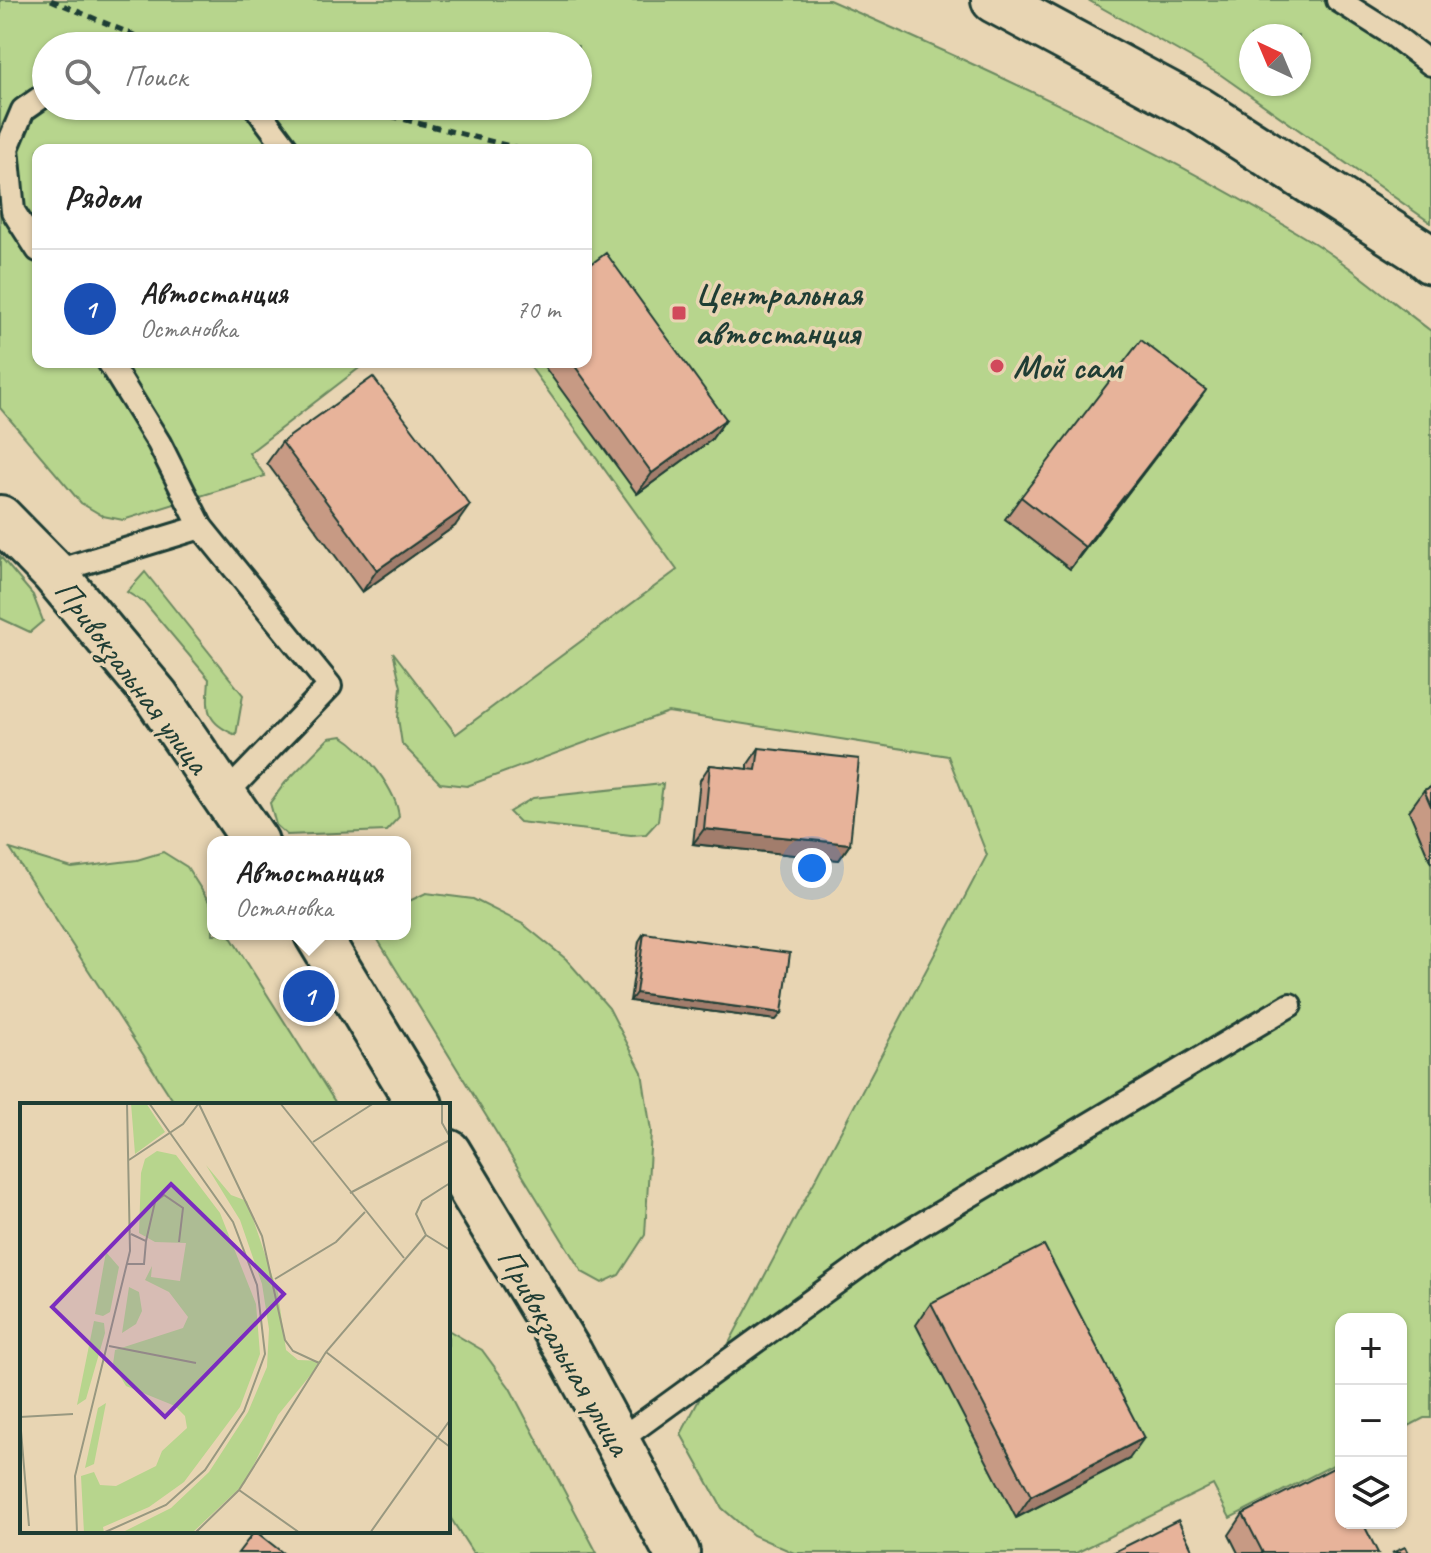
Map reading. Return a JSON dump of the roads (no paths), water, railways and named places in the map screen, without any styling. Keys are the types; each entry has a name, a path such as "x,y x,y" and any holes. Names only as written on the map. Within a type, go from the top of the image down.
{"street":[{"path":"994,0 1199,110 1431,261"},
{"name":"Привокзальная улица","path":"0,518 53,572 156,696 252,836"},
{"path":"321,940 419,1103"},
{"name":"Привокзальная улица","path":"450,1155 570,1354 677,1553"}],"lane":[{"path":"1338,0 1392,34 1431,64"},
{"path":"32,104 23,110 7,148 13,211 32,241"},
{"path":"266,120 284,144"},
{"path":"113,368 159,443 201,527 330,686 223,797"},
{"path":"53,572 201,527"},
{"path":"618,1441 895,1240 1290,1005"}],"place":[{"name":"Центральная автостанция","path":"679,313"},
{"name":"Мой сам","path":"997,366"},
{"name":"Автостанция","path":"309,996"}]}
